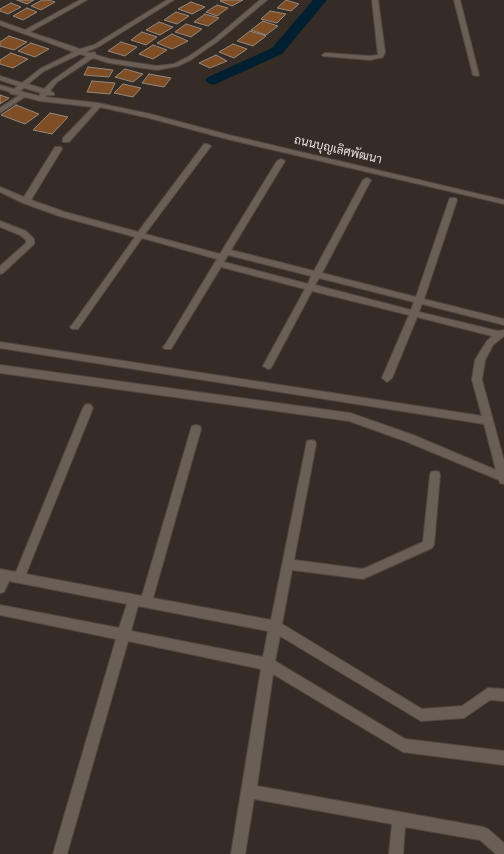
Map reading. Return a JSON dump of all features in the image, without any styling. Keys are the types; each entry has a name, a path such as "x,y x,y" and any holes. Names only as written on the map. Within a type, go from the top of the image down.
{"street":[{"path":"25,32 84,0"},
{"path":"13,92 42,70 78,52 96,46 171,0"},
{"path":"0,23 78,52 109,61 157,68 176,65 216,40 264,0"},
{"path":"325,55 370,58 380,56 382,52 375,0"},
{"path":"457,0 476,74"},
{"path":"40,100 56,81 92,56 96,46"},
{"path":"0,78 47,91 72,103"},
{"name":"ถนนบุญเลิศพัฒนา","path":"0,88 40,100 98,105 150,116 227,137 504,202"},
{"path":"0,111 23,96"},
{"path":"66,140 98,105"},
{"path":"75,327 140,235 207,146"},
{"path":"26,201 58,149"},
{"path":"168,347 281,161"},
{"path":"268,366 367,180"},
{"path":"0,189 26,201 62,214 223,258 310,286 414,313 502,333"},
{"path":"387,378 419,301 453,200"},
{"path":"0,224 24,233 30,239 30,244 0,271"},
{"path":"223,258 316,275 504,322"},
{"path":"502,333 490,343 480,360 477,380 504,479"},
{"path":"0,344 488,421"},
{"path":"0,369 350,417 409,438 504,479"},
{"path":"19,578 88,408"},
{"path":"60,854 124,635 140,600 196,429"},
{"path":"238,854 268,664 311,444"},
{"path":"288,564 363,574 428,545 434,475"},
{"path":"0,588 3,575 276,627 421,715 464,712 488,694 504,695"},
{"path":"0,610 268,664 403,745 504,758"},
{"path":"249,791 484,834 504,852"},
{"path":"396,854 399,819"}],"building":[{"path":"17,0 34,0 27,4"},
{"path":"42,0 55,2 41,10 31,6"},
{"path":"243,0 232,6 220,1"},
{"path":"286,0 299,4 291,11 277,8"},
{"path":"191,2 205,7 192,14 178,9"},
{"path":"11,3 21,7 8,14 0,11 0,9"},
{"path":"217,5 228,8 217,16 206,12"},
{"path":"27,8 37,12 23,20 13,16"},
{"path":"270,11 286,14 277,23 261,19"},
{"path":"176,12 189,16 177,24 164,20"},
{"path":"205,14 219,18 208,26 194,22"},
{"path":"263,21 278,26 266,35 251,30"},
{"path":"159,22 173,27 160,35 146,30"},
{"path":"186,24 202,29 191,37 175,32"},
{"path":"250,31 266,36 253,46 237,41"},
{"path":"142,32 157,37 146,45 131,40"},
{"path":"172,34 188,41 172,49 157,43"},
{"path":"9,36 27,42 14,50 0,46 0,42"},
{"path":"121,42 137,47 125,56 108,51"},
{"path":"31,43 49,49 35,57 18,51"},
{"path":"233,44 247,49 234,58 219,52"},
{"path":"153,45 167,50 153,59 139,54"},
{"path":"11,53 28,59 13,68 0,64 0,60"},
{"path":"216,55 227,61 210,68 199,63"},
{"path":"88,67 113,70 109,77 84,75"},
{"path":"125,69 143,74 133,82 115,77"},
{"path":"149,74 171,78 164,87 142,83"},
{"path":"92,81 115,83 110,94 87,92"},
{"path":"123,84 141,88 133,97 114,93"},
{"path":"0,95 9,98 0,104"},
{"path":"16,105 39,114 25,124 1,115"},
{"path":"50,113 68,117 52,134 33,130"}],"waterway":[{"path":"213,80 277,51 320,0"}]}
